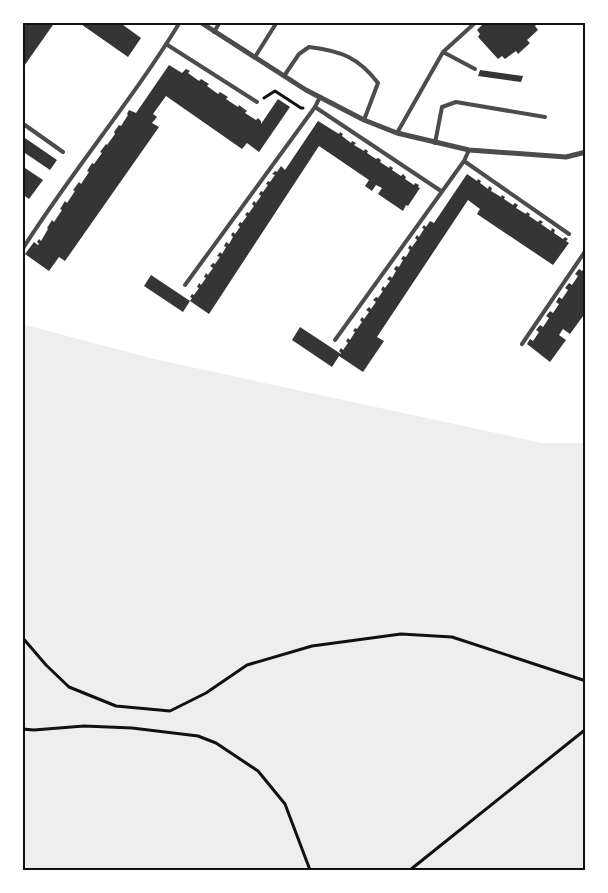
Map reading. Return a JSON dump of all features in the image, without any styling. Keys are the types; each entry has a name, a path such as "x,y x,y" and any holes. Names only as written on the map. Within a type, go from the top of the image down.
{"street":[{"path":"200,22 320,97 364,120 397,133 469,150 566,157 586,152"}],"lane":[{"path":"22,250 180,22"},
{"path":"214,32 220,22"},
{"path":"254,57 277,22"},
{"path":"397,133 443,52 476,22"},
{"path":"166,44 257,102"},
{"path":"284,76 299,54 309,47 340,53 352,58 367,68 378,83 364,120"},
{"path":"443,52 475,69"},
{"path":"185,285 320,97"},
{"path":"435,143 442,107 456,102 545,117"},
{"path":"314,107 441,191"},
{"path":"22,123 63,152"},
{"path":"335,340 464,161 469,150"},
{"path":"464,161 569,234"},
{"path":"522,344 586,250"}],"path":[{"path":"257,102 274,91 301,108 314,107"},
{"path":"22,637 46,666 69,687 116,706 170,712 206,693 247,665 312,646 401,634 452,637 586,681"},
{"path":"22,729 34,730 84,726 132,728 198,736 216,743 258,771 285,804 310,870"},
{"path":"410,870 586,730"}],"shaded area":[{"path":"22,324 154,359 542,443 585,443 585,870 23,870"}],"building":[{"path":"27,22 55,22 22,69 22,28"},
{"path":"78,22 119,22 141,38 128,57"},
{"path":"485,22 535,22 538,30 527,40 530,43 518,54 516,51 505,59 502,56 498,59 478,37 480,34 477,30"},
{"path":"169,65 182,73 186,69 190,71 188,73 199,81 201,79 209,84 207,86 218,94 220,92 228,97 226,99 247,111 245,113 256,120 258,118 261,124 278,99 290,107 259,152 247,143 242,149 166,96 153,114 157,117 152,123 159,127 65,261 59,257 49,271 25,254 34,242 39,244 37,242 39,239 41,241 52,220 54,222 62,210 60,209 65,201 67,203 79,182 81,184 89,172 87,171 92,163 94,164 102,153 100,152 115,134 114,132 119,125 121,126 129,110 136,113"},
{"path":"480,70 523,76 521,82 478,76"},
{"path":"318,121 339,134 340,132 351,143 352,141 356,143 354,145 364,151 365,149 368,151 367,153 381,160 380,162 389,168 390,166 393,168 392,170 401,176 403,174 406,177 405,179 414,185 415,183 419,185 418,187 420,188 403,211 378,194 382,188 376,185 372,191 365,186 369,180 319,146 209,314 190,301 192,294 194,295 199,288 197,287 199,283 201,285 206,278 204,277 206,273 208,275 213,268 210,266 213,263 215,264 220,257 217,256 220,252 222,254 226,247 224,246 226,242 229,244 233,237 231,235 233,232 235,234 240,227 238,225 240,222 242,223 247,216 245,215 247,212 249,213 254,206 252,204 254,201 256,203 261,196 259,194 261,191 263,192 268,185 266,184 268,181 270,182 275,175 272,174 275,171 277,172 281,166 285,170"},
{"path":"22,136 57,160 50,170 22,151"},
{"path":"22,166 43,180 29,199 22,194"},
{"path":"467,174 477,181 478,179 481,181 480,183 488,189 489,186 492,188 491,191 501,197 502,195 505,197 504,199 513,205 515,203 518,205 516,208 526,214 527,212 530,214 529,216 538,222 540,220 543,222 541,224 551,231 552,228 555,230 554,233 563,239 565,237 568,239 566,241 569,243 553,265 477,214 480,209 468,200 377,337 384,341 363,372 339,356 332,367 292,340 300,327 341,354 339,351 341,348 343,350 348,343 346,341 348,338 350,340 355,332 353,331 355,328 357,329 362,322 360,320 362,317 364,319 369,312 366,310 369,307 371,309 376,302 373,300 376,297 378,298 383,291 381,290 383,286 385,288 390,281 387,279 390,276 392,278 396,271 394,269 396,266 399,267 403,256 406,257 410,250 408,248 410,245 412,247 417,240 415,238 417,235 419,237 424,229 422,228 424,225 426,227 430,221 434,223"},
{"path":"586,266 586,297 583,301 586,302 586,312 570,334 563,329 559,335 566,340 550,362 527,344 530,339 533,341 539,332 536,330 540,325 543,327 549,318 546,316 550,311 553,313 559,304 556,302 559,297 562,299 568,290 565,288 569,283 572,285 578,276 575,274 579,269 582,271"},
{"path":"151,275 190,301 183,312 144,286"}]}
